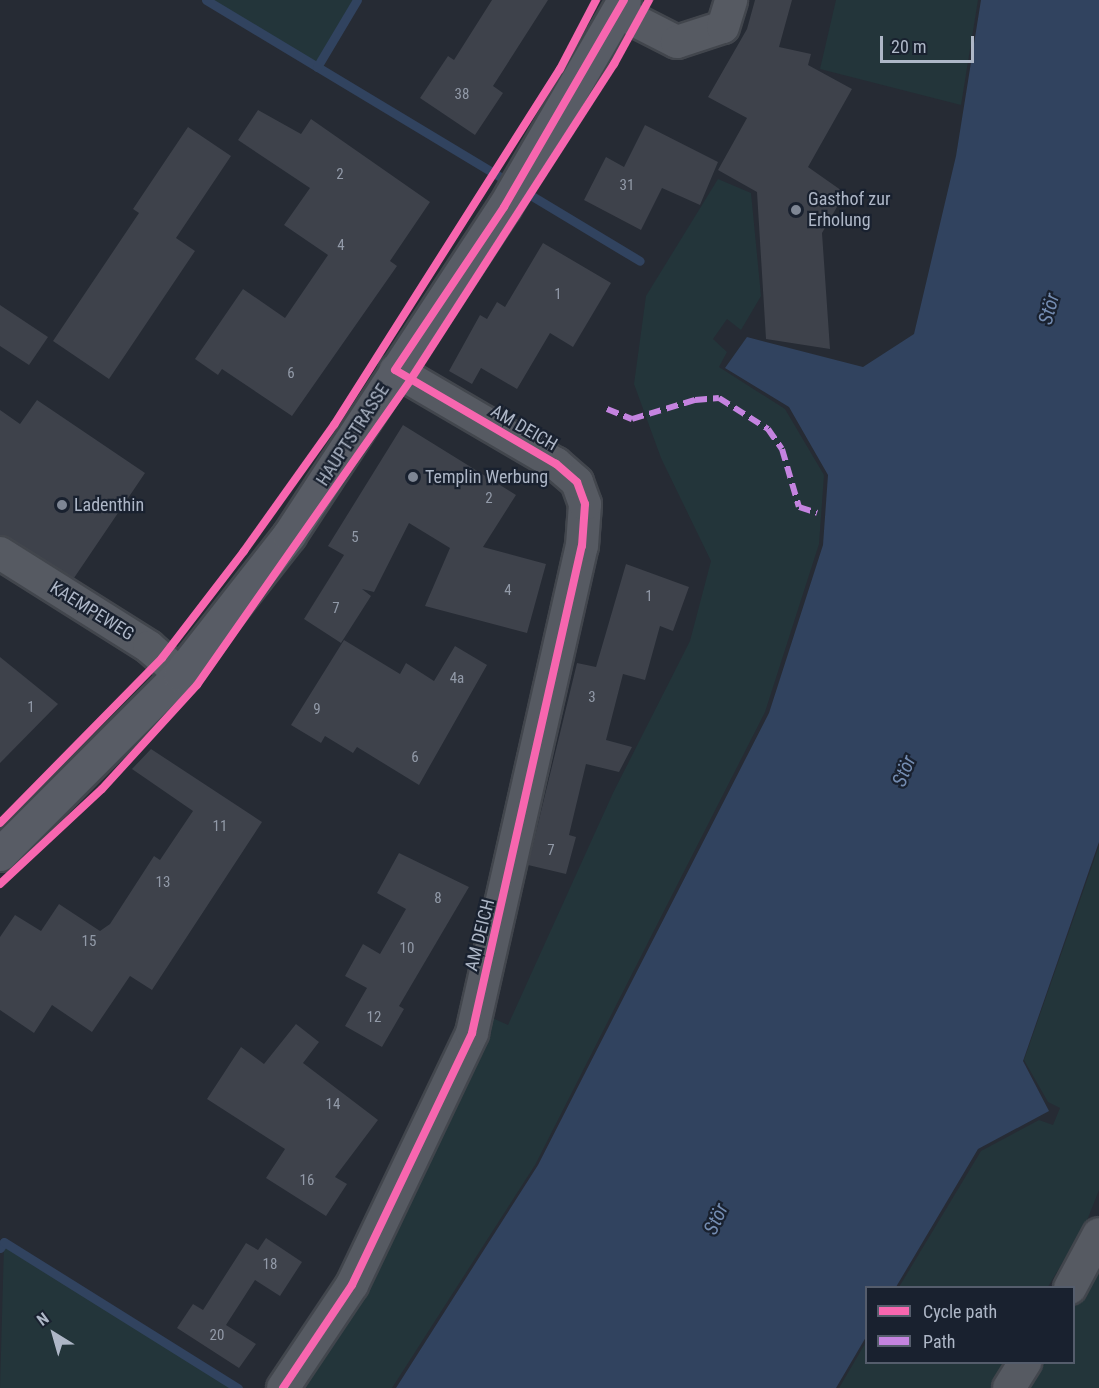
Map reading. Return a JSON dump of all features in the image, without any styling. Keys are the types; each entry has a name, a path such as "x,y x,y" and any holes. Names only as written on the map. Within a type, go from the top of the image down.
{"main road":[{"name":"HAUPTSTRASSE","path":"0,854 180,674 289,535 512,193 621,6"}],"street":[{"path":"621,6 677,42 723,27 731,0"},
{"name":"AM DEICH","path":"283,1388 352,1285 472,1033 582,546 585,504 577,482 556,464 395,370"},
{"name":"KAEMPEWEG","path":"0,553 149,647 180,674"},
{"path":"1071,1286 1099,1234"},
{"path":"1009,1388 1024,1364"}],"shaded area":[{"path":"212,0 353,0 315,64"},
{"path":"836,0 978,0 961,105 820,69"},
{"path":"718,179 751,193 761,296 741,330 727,319 713,339 727,352 719,367 785,409 824,475 819,544 765,712 535,1165 392,1388 295,1388 488,1016 508,1025 613,793 690,641 711,561 661,458 634,384 646,296"},
{"path":"1099,846 1099,1190 1086,1223 1049,1286 900,1286 981,1151 1039,1120 1053,1125 1060,1108 1048,1102 1024,1060"},
{"path":"4,1245 235,1388 0,1388"},
{"path":"1099,1266 1099,1388 1026,1388 1040,1364 1075,1364 1075,1306"},
{"path":"865,1344 865,1364 1004,1364 990,1388 839,1388"}],"water":[{"name":"Stör","path":"981,0 1099,0 1099,842 1023,1061 1049,1111 978,1149 897,1286 865,1286 865,1339 836,1388 396,1388 538,1165 769,713 823,545 828,475 789,407 725,368 747,337 863,367 914,334 956,156"}],"building":[{"path":"492,0 548,0 493,86 503,93 475,135 420,98 448,56 454,60"},
{"name":"Gasthof zur Erholung","path":"755,0 792,0 779,47 811,54 808,65 852,89 808,167 845,193 822,233 830,349 766,339 757,192 718,170 747,118 708,97 747,29"},
{"path":"258,110 301,134 311,119 430,202 390,261 397,266 292,416 222,369 218,375 195,359 243,289 285,318 328,255 284,225 310,188 238,140"},
{"path":"645,125 718,162 700,205 662,188 641,230 584,200 606,157 624,167"},
{"path":"188,127 231,156 176,238 195,251 109,379 53,341 139,213 133,209"},
{"path":"543,243 611,283 573,347 550,333 517,389 481,368 472,384 449,371 480,315 487,319 497,302 505,307"},
{"path":"0,305 48,337 29,365 0,346"},
{"name":"Ladenthin","path":"37,400 145,473 74,578 0,535 0,410 20,424"},
{"path":"403,425 516,495 483,547 546,564 527,633 425,606 450,548 409,523 374,592 362,589 371,596 341,643 304,619 344,555 328,546"},
{"path":"626,564 689,587 673,631 660,626 645,680 623,674 606,740 632,747 619,772 586,764 569,835 576,837 566,874 528,865 577,663 596,667"},
{"path":"344,640 400,674 406,663 434,681 455,646 487,665 419,785 357,747 353,753 325,736 321,743 291,725"},
{"path":"0,657 58,704 0,763"},
{"path":"151,749 262,822 152,990 130,976 92,1032 52,1005 34,1033 0,1010 0,937 15,915 41,931 59,904 100,931 110,924 154,856 160,860 193,811 132,769"},
{"path":"399,853 469,887 399,1006 404,1009 382,1047 345,1026 367,988 345,976 363,944 380,954 406,909 377,893"},
{"path":"296,1024 319,1042 303,1063 378,1120 335,1177 347,1184 326,1216 266,1178 285,1149 207,1099 241,1047 264,1064"},
{"path":"266,1238 302,1262 280,1296 255,1280 226,1325 256,1344 239,1368 177,1328 193,1304 203,1310 246,1243 258,1250"}],"waterway":[{"path":"206,0 640,261"},
{"path":"317,67 357,0"},
{"path":"0,1248 4,1242 238,1388"}],"marked path":[{"path":"607,409 632,419 695,400 719,398 768,429 782,449 799,507 817,513"}],"cycle path":[{"path":"0,823 162,658 244,551 334,425 560,69 596,0"},
{"path":"283,1388 352,1285 472,1033 582,546 585,504 577,482 556,464 395,370 504,207 624,0"},
{"path":"0,884 102,789 197,685 411,379 614,64 649,0"}],"place":[{"name":"Gasthof zur Erholung","path":"796,210"},
{"name":"Templin Werbung","path":"413,477"},
{"name":"Ladenthin","path":"62,505"}]}
